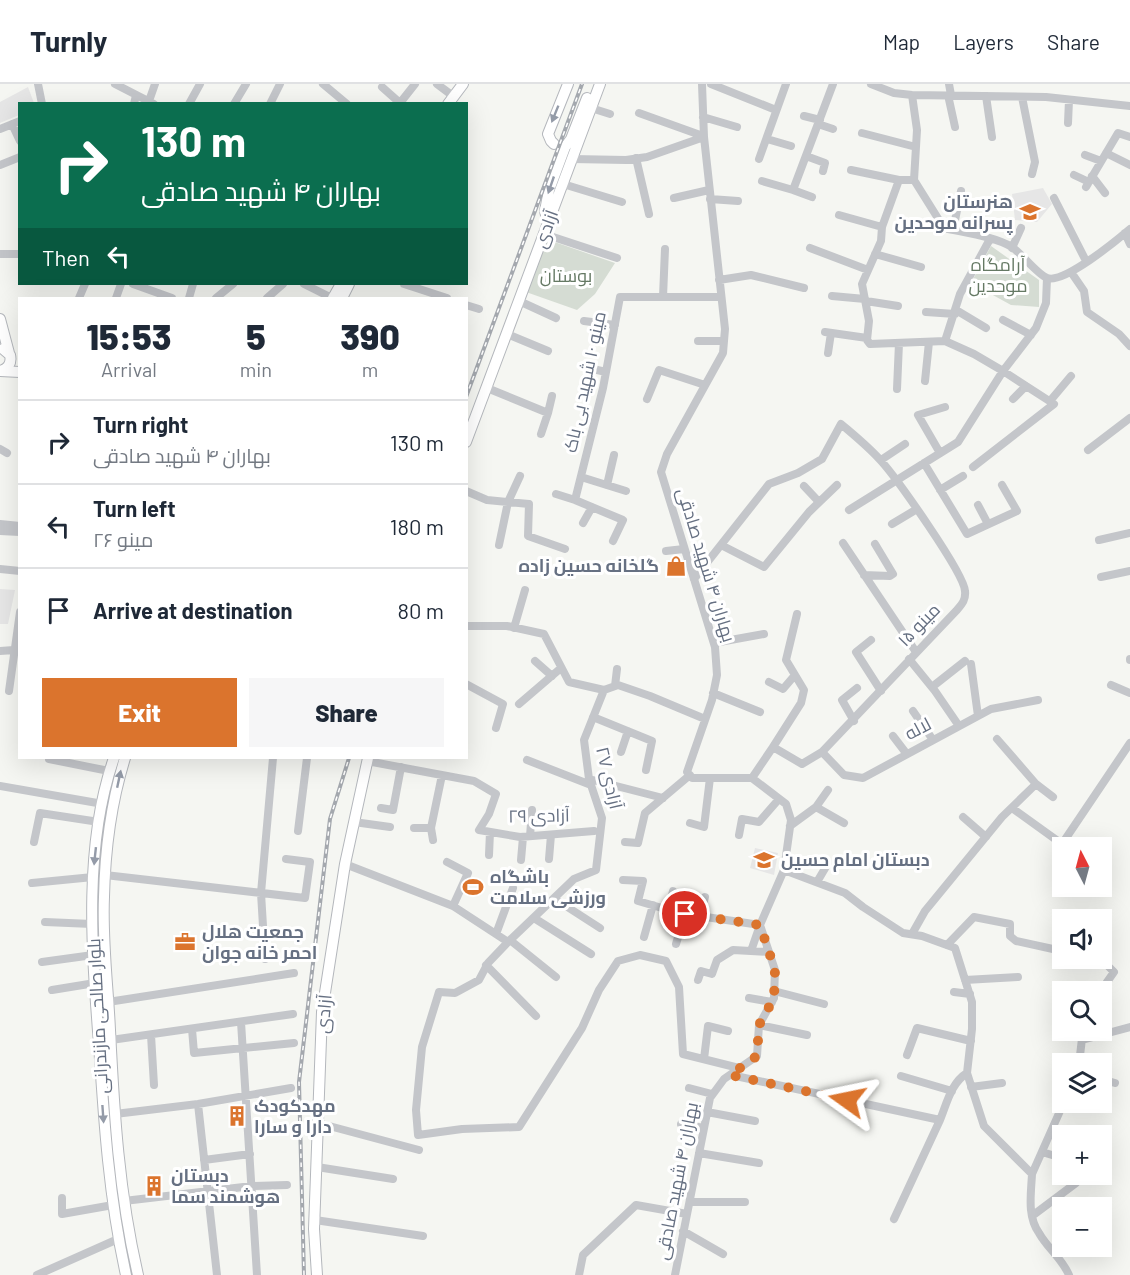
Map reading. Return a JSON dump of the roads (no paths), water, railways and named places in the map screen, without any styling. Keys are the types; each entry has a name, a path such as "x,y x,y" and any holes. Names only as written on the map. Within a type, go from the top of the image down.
{"main road":[{"path":"450,100 463,84"},
{"path":"559,145 551,141 548,134 568,84"},
{"path":"546,229 546,201 559,145 571,138 593,84"},
{"name":"آزادی","path":"468,437 600,84"},
{"path":"0,319 10,354 10,365 0,371"},
{"path":"0,371 18,372"},
{"name":"بلوار صالحی مازندرانی","path":"114,759 99,822 93,877 93,955 106,1149 138,1275"},
{"name":"بلوار صالحی مازندرانی","path":"125,759 109,831 104,923 115,1114 118,1239 126,1275"},
{"name":"آزادی","path":"318,1275 315,1220 322,1012 345,864 368,759"},
{"path":"94,970 99,973 107,970"},
{"path":"96,1007 109,1005"}],"street":[{"path":"38,84 42,102"},
{"path":"116,84 135,99 151,102 155,84"},
{"path":"190,102 200,84"},
{"path":"235,102 246,84"},
{"path":"271,102 279,84"},
{"path":"323,84 345,102"},
{"path":"401,102 415,84"},
{"path":"437,84 450,100"},
{"name":"بهاران ۴ شهید صادقی","path":"690,776 687,772 717,675 714,643 661,472 667,454 723,353 725,329 704,136 702,84"},
{"path":"711,84 776,110"},
{"path":"759,159 786,84"},
{"path":"794,190 833,84"},
{"path":"872,84 912,95 1022,97 1130,106"},
{"path":"948,84 955,127"},
{"path":"382,87 399,102"},
{"path":"912,95 917,130 914,180 949,229 990,239 1012,248 1047,278 1057,278 1071,272 1127,231 1130,244"},
{"path":"986,96 992,137"},
{"path":"1022,97 1035,162 1032,174"},
{"path":"1068,123 1069,100"},
{"path":"591,108 610,114"},
{"path":"639,113 704,136"},
{"path":"804,116 833,129"},
{"path":"703,117 737,127"},
{"path":"0,129 16,123"},
{"path":"862,133 916,147"},
{"path":"1089,182 1118,133 1130,137"},
{"path":"572,159 647,157 704,136"},
{"path":"766,139 790,146"},
{"path":"1085,155 1103,157 1130,165"},
{"path":"806,156 825,163 823,171"},
{"path":"0,165 18,158"},
{"path":"636,158 649,214"},
{"path":"851,170 899,180 914,180"},
{"path":"1074,175 1105,193"},
{"path":"899,180 882,227 881,241 862,284 869,321 867,339 870,344 945,342 974,354 1054,404 973,466"},
{"path":"762,181 812,197"},
{"path":"563,184 622,202"},
{"path":"949,229 961,191"},
{"path":"674,198 710,195 738,201"},
{"path":"1054,198 1086,261"},
{"path":"839,215 882,227"},
{"path":"1012,248 1021,228"},
{"path":"546,229 617,258"},
{"path":"945,342 960,294 990,239"},
{"path":"810,248 868,270"},
{"path":"663,297 665,249"},
{"path":"0,254 18,254"},
{"path":"875,254 921,267"},
{"path":"1071,272 1084,291 1087,312 1119,334 1130,346"},
{"path":"719,280 751,275 804,288"},
{"path":"849,510 958,442 1003,371 1036,327 1046,303 1047,278"},
{"path":"217,297 232,285"},
{"path":"268,297 282,285"},
{"path":"306,285 330,297"},
{"path":"407,285 444,297"},
{"path":"153,287 160,296"},
{"path":"832,296 898,306"},
{"name":"مینو ۱۰ شهید بی باک","path":"575,500 606,372 620,297 721,297"},
{"path":"519,301 556,318"},
{"path":"468,306 478,309"},
{"path":"926,312 955,312 986,328"},
{"path":"1003,320 1031,335"},
{"path":"584,321 615,325"},
{"path":"828,352 828,333 867,339"},
{"path":"507,334 548,351"},
{"path":"698,341 724,341"},
{"path":"925,381 929,342"},
{"path":"897,389 899,343"},
{"path":"584,367 606,372"},
{"path":"647,399 659,370 705,385"},
{"path":"1050,402 1071,376"},
{"path":"1013,399 1026,386"},
{"path":"487,388 548,413"},
{"path":"541,434 552,396"},
{"path":"940,453 918,415 945,407"},
{"path":"1088,450 1130,418"},
{"name":"مینو ۱۵","path":"721,545 769,484 798,473 822,459 841,424 881,460 916,509 965,588 965,600 854,721 822,752 802,764 774,747"},
{"path":"881,460 906,444"},
{"path":"607,485 614,455"},
{"path":"924,463 967,534 1017,511 1002,484"},
{"path":"499,545 508,502 520,476"},
{"path":"940,490 963,476"},
{"path":"581,477 626,491"},
{"path":"694,579 721,545 764,567 808,512 837,485"},
{"path":"804,486 819,502"},
{"path":"468,492 487,500 529,504 528,536 565,549"},
{"path":"556,494 623,520 613,542"},
{"path":"978,505 988,524"},
{"path":"583,523 592,507"},
{"path":"892,524 916,509"},
{"path":"0,524 18,526"},
{"path":"0,531 18,532"},
{"path":"1099,540 1130,533"},
{"path":"843,543 916,652"},
{"path":"864,575 890,576 893,574 875,544"},
{"path":"666,551 684,549"},
{"path":"0,569 18,571"},
{"path":"1101,577 1130,571"},
{"path":"514,628 525,590"},
{"path":"752,778 801,704 804,690 786,660 797,614"},
{"path":"468,626 514,628 544,634 569,681 604,690 616,686 650,696 705,718"},
{"path":"9,691 18,630"},
{"path":"714,643 764,634"},
{"path":"871,640 856,652 881,691"},
{"path":"0,651 16,648"},
{"path":"909,659 959,726"},
{"path":"536,661 552,676"},
{"path":"932,687 968,663 978,716"},
{"path":"519,704 561,668"},
{"path":"616,686 617,669"},
{"path":"769,682 783,689 795,675"},
{"path":"468,685 503,704 496,728"},
{"path":"1111,685 1130,693"},
{"path":"854,721 842,700 857,688"},
{"name":"آزادی ۲۷","path":"604,690 584,740 590,782 603,818 596,870 574,879 486,965 479,980 455,993 439,992 422,1047 416,1110 418,1135 462,1129 519,1127 582,1028 599,990 618,961 640,955 666,961 679,987 683,1054 704,1059"},
{"path":"713,693 760,712"},
{"name":"لاله","path":"822,752 844,775 863,778 991,709 1038,700"},
{"path":"913,711 933,740"},
{"path":"593,717 652,741 646,770"},
{"path":"621,752 628,731"},
{"path":"893,736 906,753"},
{"path":"997,739 1036,784 1053,797"},
{"path":"1012,808 1062,844 1130,743"},
{"path":"49,759 109,771"},
{"path":"265,958 261,893 273,759"},
{"path":"298,831 307,759"},
{"name":"آزادی ۲۹","path":"368,759 474,781 496,794 489,814 479,830 526,836 594,831"},
{"path":"527,760 590,782 663,798"},
{"path":"381,808 393,810 401,767"},
{"path":"433,840 431,828 442,775"},
{"path":"625,842 638,843 645,813 690,776 692,778 752,778 786,804 791,820 784,870 751,951"},
{"path":"690,823 704,827 710,778"},
{"path":"912,934 925,911 986,837 1036,784"},
{"path":"0,786 103,804"},
{"path":"790,826 816,807 828,790"},
{"path":"739,835 742,819 759,822 779,799"},
{"path":"816,807 844,823"},
{"path":"521,860 532,810"},
{"path":"34,842 40,813 99,822"},
{"path":"963,817 986,837"},
{"path":"354,822 390,827"},
{"path":"414,828 431,828"},
{"path":"489,855 490,832"},
{"path":"549,860 551,835"},
{"path":"105,875 304,898 310,862 286,859"},
{"path":"447,862 468,873 453,906"},
{"path":"345,864 453,906 509,941 556,977"},
{"path":"817,882 827,865"},
{"path":"784,870 845,893 862,907 903,933 955,948 972,1002 967,1073 971,1088 984,1126 1032,1174"},
{"path":"32,883 93,877"},
{"path":"623,880 643,881 638,901 685,914 760,925"},
{"path":"496,934 513,888"},
{"path":"668,910 674,891"},
{"path":"700,916 705,897"},
{"path":"555,899 600,928"},
{"path":"644,937 653,905"},
{"path":"676,944 685,914"},
{"path":"947,945 974,917 1010,924 1010,936 1016,941 1052,949"},
{"path":"534,918 591,954"},
{"path":"45,922 92,924"},
{"name":"بهاران ۴ شهید صادقی","path":"675,1275 712,1094 724,1079 757,1056 759,1025 772,1002 775,970 760,925"},
{"path":"698,980 701,971 712,974 717,960 733,950 769,952"},
{"path":"42,962 93,955"},
{"path":"486,965 536,1017"},
{"path":"1108,981 1114,972 1111,969"},
{"path":"109,1005 294,973"},
{"path":"966,980 1018,977"},
{"path":"52,990 95,983"},
{"path":"774,991 824,1004"},
{"path":"954,992 970,994"},
{"path":"749,998 772,1002"},
{"path":"111,1040 293,1014"},
{"path":"241,1022 257,1275"},
{"path":"759,1025 807,1035"},
{"path":"728,1032 708,1026 704,1059 740,1068"},
{"path":"1112,1030 1130,1027"},
{"path":"907,1055 917,1028 971,1041"},
{"path":"192,1029 194,1053 294,1043"},
{"path":"151,1035 154,1085"},
{"path":"894,1220 952,1090 960,1077 967,1073"},
{"path":"730,1075 940,1120"},
{"path":"901,1076 952,1090"},
{"path":"971,1088 1002,1083"},
{"path":"115,1114 198,1104 291,1088"},
{"path":"689,1088 712,1094"},
{"path":"198,1104 217,1275"},
{"path":"707,1112 755,1121"},
{"path":"1059,1113 1032,1174 1030,1201 1032,1216 1039,1235 1063,1261 1069,1275"},
{"path":"318,1123 419,1150"},
{"path":"681,1124 704,1128"},
{"path":"1042,1152 1052,1155"},
{"path":"699,1153 759,1163"},
{"path":"204,1160 250,1154"},
{"path":"317,1167 393,1179"},
{"path":"62,1198 62,1214 118,1203 208,1191 287,1185"},
{"path":"1032,1216 1073,1185"},
{"path":"690,1202 745,1202"},
{"path":"579,1275 583,1255 636,1205 687,1214"},
{"path":"315,1220 423,1236"},
{"path":"683,1231 723,1254"},
{"path":"37,1275 118,1239"}],"railway":[{"path":"468,392 582,84"},
{"path":"304,1275 299,1082 330,819 349,759"}],"place":[{"name":"هنرستان پسرانه موحدین","path":"1030,212"},
{"name":"گلخانه حسین زاده","path":"676,566"},
{"name":"دبستان امام حسین","path":"764,860"},
{"name":"باشگاه ورزشی سلامت","path":"473,887"},
{"name":"جمعیت هلال احمر خانه جوان","path":"185,942"},
{"name":"مهدکودک دارا و سارا","path":"237,1116"},
{"name":"دبستان هوشمند سما","path":"154,1186"}],"park label":[{"name":"بوستان","path":"566,276"},
{"name":"آرامگاه موحدین","path":"998,276"}]}
